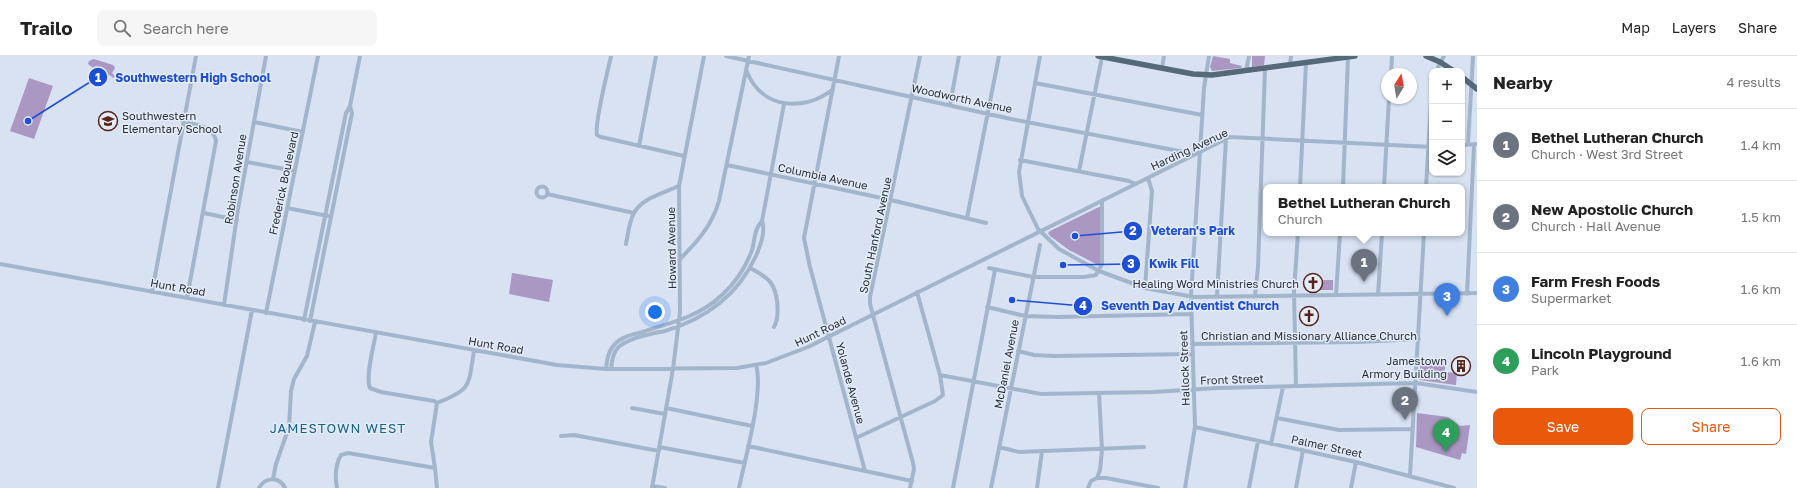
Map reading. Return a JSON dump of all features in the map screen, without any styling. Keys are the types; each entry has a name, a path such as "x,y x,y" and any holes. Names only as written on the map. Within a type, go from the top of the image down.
{"main road":[{"path":"1100,56 1123,58 1162,68 1205,75 1265,69 1330,58 1355,56"},
{"path":"1426,56 1449,68"},
{"path":"1465,79 1477,89"}],"street":[{"path":"152,292 196,56"},
{"name":"Robinson Avenue","path":"224,305 237,220 266,56"},
{"name":"Frederick Boulevard","path":"266,313 318,56"},
{"path":"273,479 276,464 289,427 291,391 294,379 307,356 328,216 346,113 350,106 360,56"},
{"path":"611,56 596,131 597,135 601,138 684,156"},
{"path":"639,146 656,56"},
{"name":"Howard Avenue","path":"652,487 673,369 679,321 681,258 679,186 704,56"},
{"name":"Woodworth Avenue","path":"726,56 749,58 834,80 1027,122 1195,154"},
{"name":"Yolande Avenue","path":"839,56 804,238 810,267 830,336 865,471"},
{"name":"South Hanford Avenue","path":"910,488 914,469 913,463 873,315 870,297 892,200 920,56"},
{"path":"950,105 959,56"},
{"path":"967,218 999,56"},
{"path":"1040,56 1020,160 1018,180 1022,196 1040,232 1059,249 1099,271 1145,288 1191,296 1421,295 1477,293"},
{"path":"1079,171 1100,56"},
{"path":"1162,68 1164,56"},
{"name":"Hallock Street","path":"1185,488 1195,427 1191,296 1205,75 1209,56"},
{"path":"1246,71 1249,56"},
{"path":"1290,65 1291,56"},
{"path":"1391,68 1392,56"},
{"path":"1437,68 1444,56"},
{"path":"1467,294 1476,145 1468,145 1473,56"},
{"path":"1343,184 1348,57"},
{"path":"681,258 703,234 715,215 749,58"},
{"path":"1300,184 1306,63"},
{"path":"1255,296 1258,267 1264,138 1265,69"},
{"path":"746,71 752,82 763,94 772,100 784,104 805,104 818,100 833,89"},
{"path":"1035,83 1202,115"},
{"path":"611,369 614,354 622,344 678,327 706,313 721,303 738,285 750,268 758,252 762,238 764,227 762,221 784,104"},
{"path":"1384,184 1389,104"},
{"path":"1430,140 1431,104"},
{"path":"183,122 204,127 213,132 215,135 216,149 187,298"},
{"path":"254,122 303,132"},
{"name":"Harding Avenue","path":"974,265 1226,139 1234,137 1264,138 1429,147"},
{"path":"1217,296 1226,139"},
{"path":"1426,184 1429,157"},
{"path":"1020,160 1129,181 1136,184"},
{"path":"247,162 295,171"},
{"name":"Columbia Avenue","path":"727,165 892,200 986,223"},
{"path":"1145,288 1152,191 1148,178"},
{"path":"626,244 634,213 638,207 679,186"},
{"path":"547,194 634,213"},
{"path":"989,268 1033,277 1096,275 1099,271 1102,256 1102,201"},
{"path":"287,208 328,216"},
{"path":"204,213 237,220"},
{"path":"304,320 328,216"},
{"path":"606,369 611,350 617,341 679,321 708,307 730,287 750,255 757,226 762,221"},
{"path":"1296,386 1294,296 1298,236"},
{"path":"1336,295 1340,236"},
{"path":"1378,295 1382,236"},
{"path":"1410,475 1424,236"},
{"name":"McDaniel Avenue","path":"991,488 1040,244"},
{"name":"Hunt Road","path":"0,264 474,351 557,365 606,369 725,369 756,365 782,358 974,265"},
{"path":"750,268 771,282 778,318 774,326"},
{"path":"953,488 972,381 995,270"},
{"path":"856,438 940,398 944,391 917,292"},
{"path":"987,307 1025,316 1057,318 1191,314"},
{"path":"218,488 252,310"},
{"path":"376,333 368,383 370,388 381,392 434,401 437,403 455,396 466,387 470,377 474,351"},
{"path":"1192,344 1359,342 1419,339"},
{"path":"1018,351 1038,356 1193,354"},
{"path":"739,488 752,426 759,378 756,365"},
{"name":"Front Street","path":"940,375 1041,394 1416,383 1477,392"},
{"path":"1271,444 1283,386"},
{"path":"1098,478 1102,450 1099,393"},
{"path":"437,403 431,442 437,488"},
{"path":"632,408 665,414"},
{"path":"666,408 752,426"},
{"path":"1277,418 1339,430 1413,429"},
{"name":"Palmer Street","path":"1195,427 1356,462 1410,475 1454,488"},
{"path":"561,436 568,434 744,463"},
{"path":"1249,488 1258,441"},
{"path":"748,446 912,481"},
{"path":"999,447 1019,452 1102,450 1106,448 1144,447"},
{"path":"1296,488 1303,450"},
{"path":"1036,488 1042,451"},
{"path":"337,488 336,467 339,457 344,454 356,453 434,468"},
{"path":"1350,488 1356,462"},
{"path":"1088,488 1091,481 1098,478 1106,478 1158,488"},
{"path":"259,488 265,481 273,479 282,482 285,488"},
{"path":"652,487 665,488"}],"shaded area":[{"path":"1213,56 1230,59 1230,63 1242,66 1241,68 1212,71 1210,67"},
{"path":"1252,56 1265,56 1264,65 1252,67"},
{"path":"94,59 113,65 115,68 112,73 115,76 113,78 110,75 106,78 88,64 89,61"},
{"path":"29,78 53,86 34,139 10,131"},
{"path":"1101,206 1101,263 1098,265 1069,250 1048,233 1050,231"},
{"path":"512,273 553,280 549,302 509,294"},
{"path":"1333,280 1333,290 1319,290 1319,281"},
{"path":"1421,359 1445,361 1445,372 1457,373 1456,385 1419,380"},
{"path":"1417,413 1448,417 1460,426 1470,425 1466,454 1462,453 1460,460 1416,447"}],"place":[{"name":"Southwestern High School","path":"28,121"},
{"name":"Southwestern Elementary School","path":"108,121"},
{"name":"Veteran's Park","path":"1075,236"},
{"name":"Kwik Fill","path":"1063,265"},
{"name":"Bethel Lutheran Church","path":"1364,282"},
{"name":"Healing Word Ministries Church","path":"1313,283"},
{"name":"Seventh Day Adventist Church","path":"1012,300"},
{"name":"Christian and Missionary Alliance Church","path":"1309,316"},
{"name":"Farm Fresh Foods","path":"1447,316"},
{"name":"Jamestown Armory Building","path":"1461,366"},
{"name":"New Apostolic Church","path":"1405,420"},
{"name":"Lincoln Playground","path":"1446,452"}],"district":[{"name":"JAMESTOWN WEST","path":"338,428"}]}
